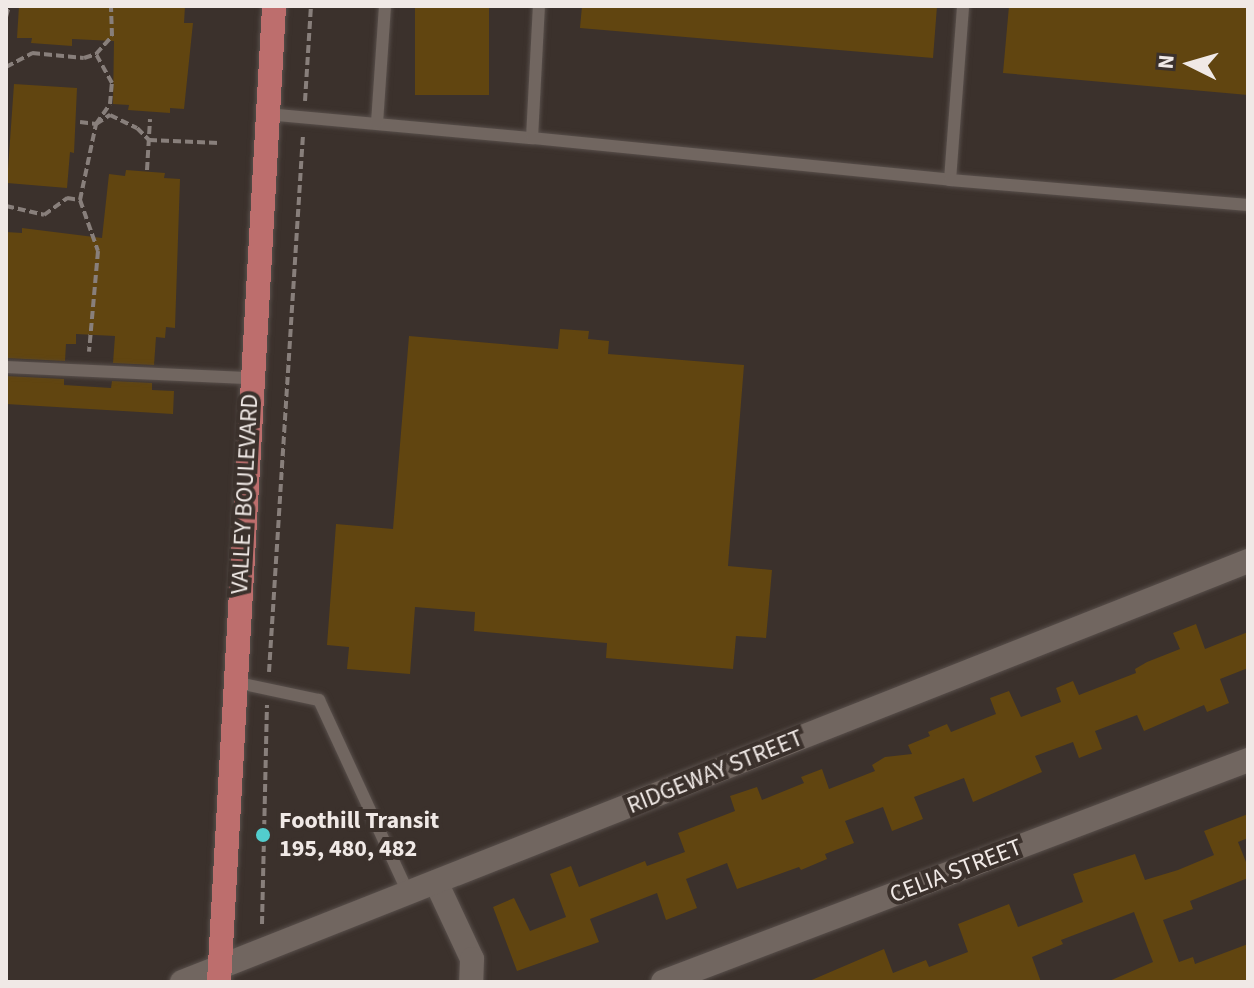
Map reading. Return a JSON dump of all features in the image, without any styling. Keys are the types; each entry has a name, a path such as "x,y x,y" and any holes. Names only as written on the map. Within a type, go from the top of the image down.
{"main road":[{"name":"VALLEY BOULEVARD","path":"220,974 274,6"}],"street":[{"name":"RIDGEWAY STREET","path":"182,982 220,974 261,951 1248,561"},
{"name":"CELIA STREET","path":"663,982 1248,760"},
{"path":"436,882 472,959 471,982"}],"lane":[{"path":"377,123 385,6"},
{"path":"532,138 539,6"},
{"path":"950,180 963,6"},
{"path":"267,114 950,180 1248,205"},
{"path":"6,367 251,378"},
{"path":"234,682 319,700 408,893"}],"path":[{"path":"6,17 9,6"},
{"path":"6,67 32,53 84,58 96,54 112,36 111,6"},
{"path":"261,951 268,689 311,6"},
{"path":"6,32 6,50"},
{"path":"87,370 98,251 80,200 96,124 110,104 112,83 96,54"},
{"path":"80,122 96,124 110,115 137,128 149,140 219,143"},
{"path":"147,170 150,119"},
{"path":"6,206 44,215 67,198 80,200"}],"building":[{"path":"19,6 185,6 184,23 193,23 184,109 170,108 170,113 128,110 129,105 113,104 114,41 72,39 72,46 31,43 32,38 17,38"},
{"path":"415,6 489,6 489,95 415,95"},
{"path":"582,6 937,6 933,58 580,28"},
{"path":"1009,6 1248,6 1248,95 1003,73"},
{"path":"14,84 77,88 74,153 70,152 67,188 7,183"},
{"path":"126,170 165,173 164,178 180,179 175,328 166,327 165,338 156,337 154,365 113,363 115,336 76,334 76,344 66,344 65,361 6,358 6,232 22,233 22,228 102,238 109,174 125,176"},
{"path":"560,329 589,331 588,339 609,341 608,354 744,365 728,566 772,570 766,638 736,636 733,669 606,658 607,643 474,631 475,612 415,607 410,674 347,669 349,647 327,645 336,524 393,529 409,336 558,349"},
{"path":"6,376 64,379 64,385 111,388 112,381 152,383 152,390 174,391 173,414 6,404"},
{"path":"1196,624 1205,649 1248,632 1248,668 1220,679 1229,703 1207,712 1204,705 1144,731 1137,715 1095,731 1102,749 1079,758 1073,742 1035,756 1042,772 973,802 964,778 914,797 923,819 892,831 883,807 845,821 854,843 825,854 827,859 801,870 799,867 737,889 727,863 686,879 697,908 666,920 657,893 590,919 599,942 517,971 493,907 514,898 530,931 566,917 550,874 571,866 579,887 645,861 647,866 685,852 678,833 735,811 730,796 757,787 762,800 804,783 801,777 822,769 829,789 875,771 872,765 885,757 912,754 908,745 930,736 928,732 947,724 951,732 996,714 990,698 1009,691 1021,717 1061,702 1056,688 1073,681 1079,695 1136,673 1135,669 1147,662 1180,649 1173,633"},
{"path":"1248,814 1248,838 1238,842 1248,867 1248,878 1190,901 1193,909 1163,920 1179,962 1193,957 1195,964 1248,944 1248,982 1107,982 1153,962 1134,912 1061,940 1063,944 1032,957 1041,982 807,982 884,949 893,973 926,960 929,967 968,952 958,924 1009,904 1018,927 1083,902 1073,874 1135,854 1145,880 1178,870 1214,855 1204,831"}],"place":[{"name":"Foothill Transit 195, 480, 482","path":"263,835"}]}
